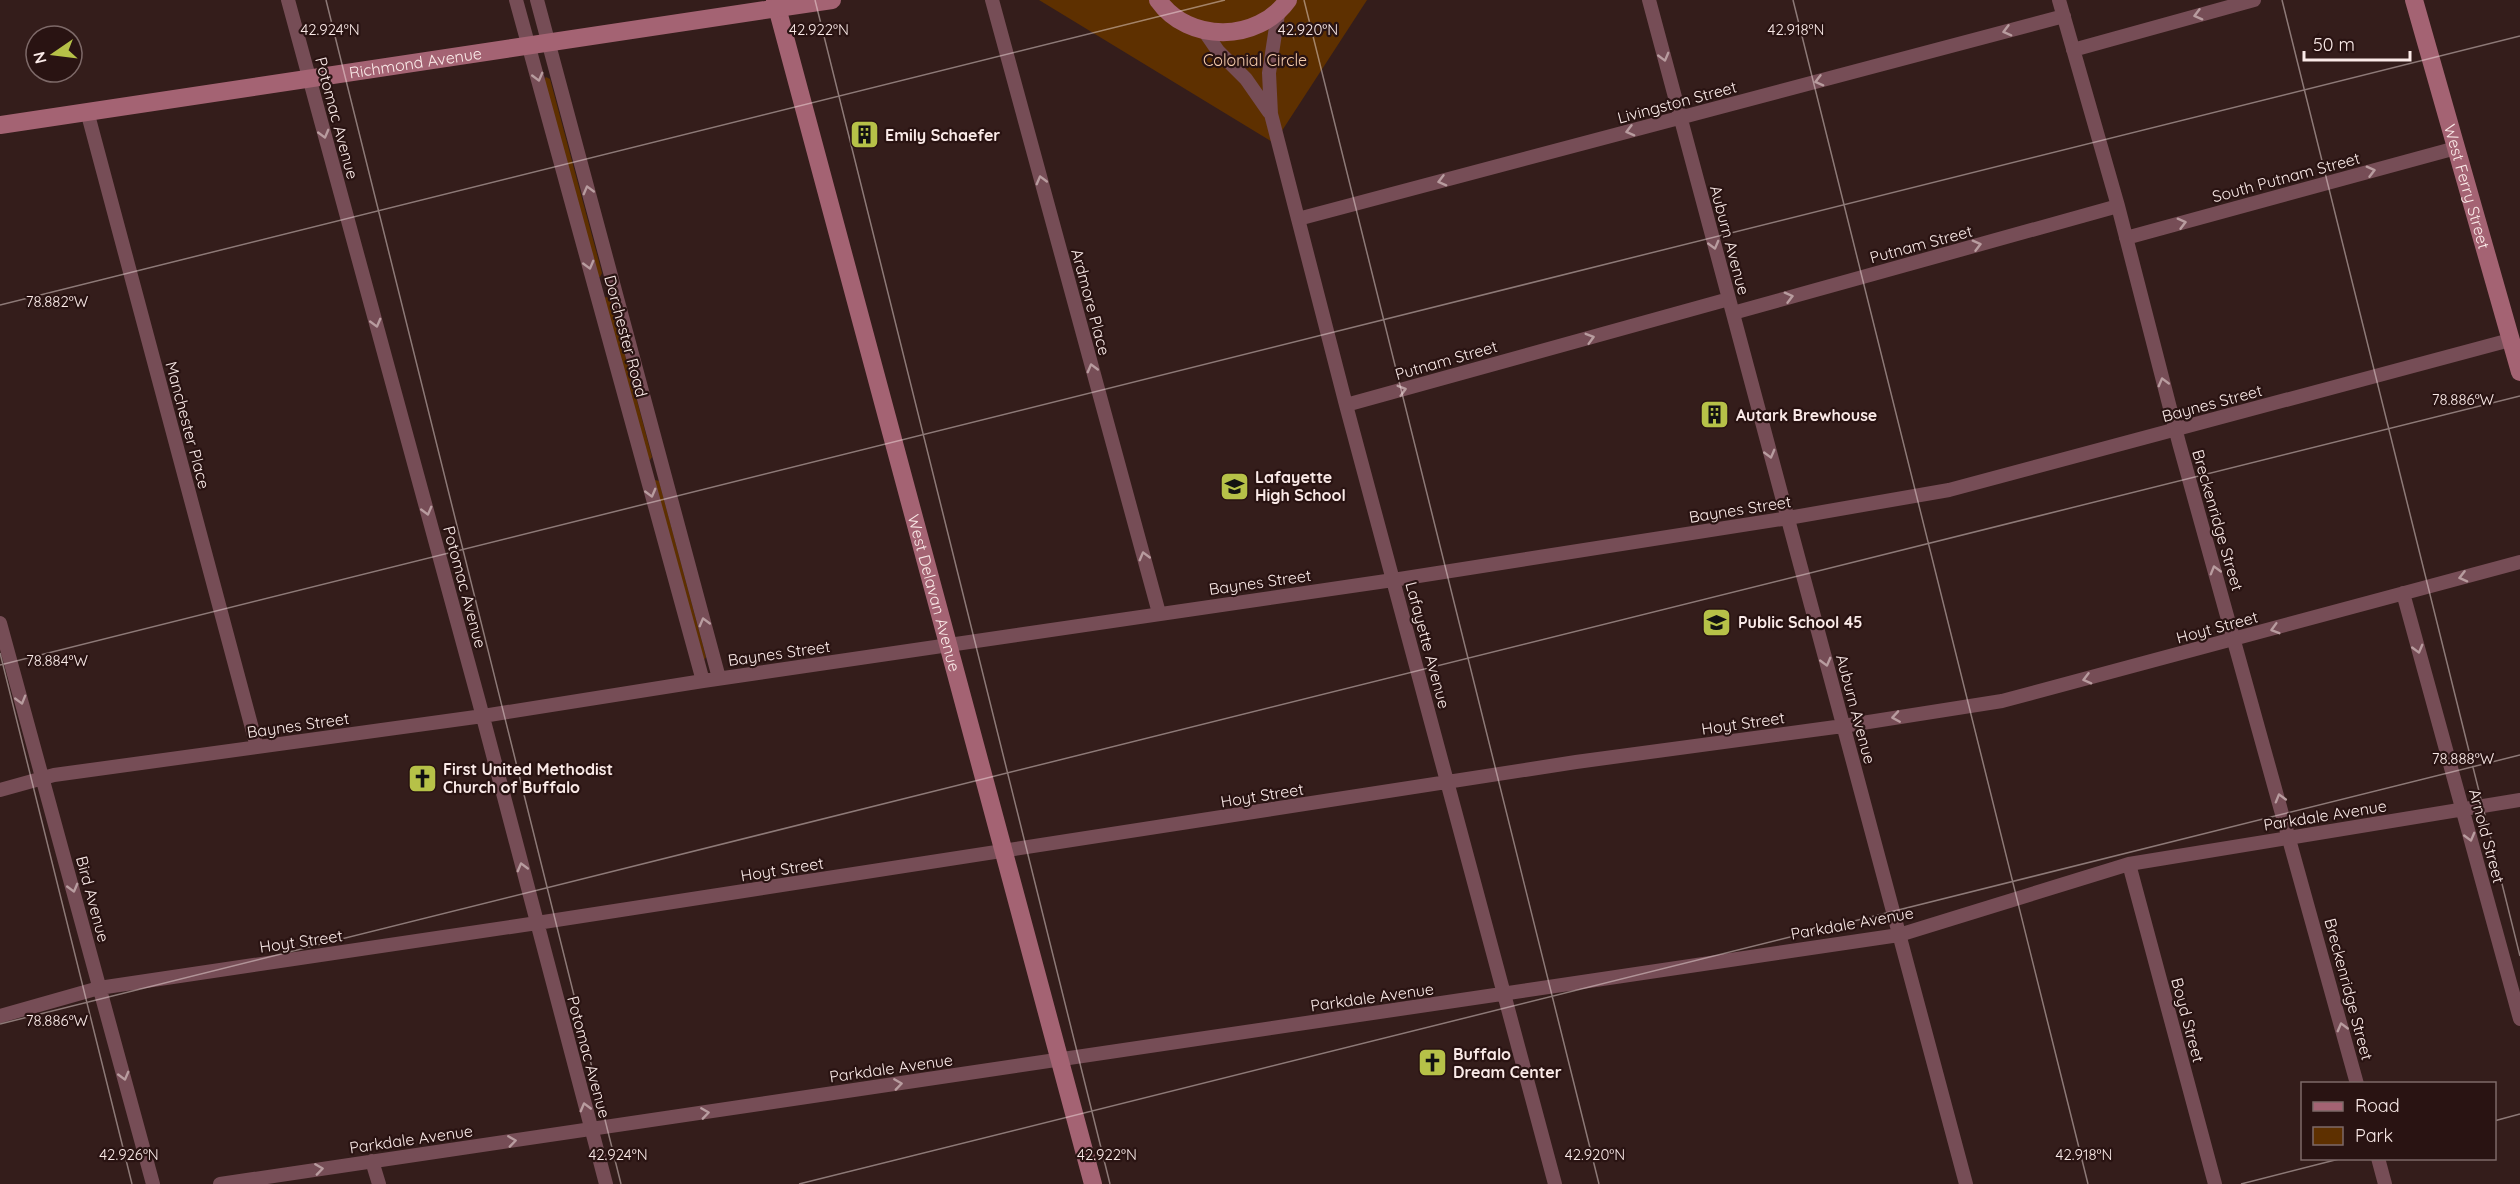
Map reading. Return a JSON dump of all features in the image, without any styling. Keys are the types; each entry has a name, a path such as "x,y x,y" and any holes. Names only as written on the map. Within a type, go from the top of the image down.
{"street":[{"name":"Potomac Avenue","path":"288,0 483,716 606,1184"},
{"name":"Dorchester Road","path":"516,0 703,681"},
{"name":"Dorchester Road","path":"537,0 719,678"},
{"name":"Richmond Avenue","path":"0,125 529,45 776,4 832,0"},
{"name":"Ardmore Place","path":"992,0 1159,613"},
{"name":"Auburn Avenue","path":"1649,0 1966,1184"},
{"name":"Breckenridge Street","path":"2059,0 2118,206 2176,429 2357,1082"},
{"path":"2073,50 2254,0"},
{"name":"West Ferry Street","path":"2414,0 2520,372"},
{"path":"1156,2 1184,22 1205,32 1222,33 1240,31 1283,7"},
{"name":"West Delavan Avenue","path":"776,4 1093,1184"},
{"name":"Lafayette Avenue","path":"1283,7 1269,73 1271,114 1346,405 1555,1184"},
{"name":"Livingston Street","path":"1298,219 2064,16"},
{"name":"Lafayette Avenue","path":"1205,32 1218,51 1246,79 1271,114"},
{"name":"Manchester Place","path":"87,111 257,747"},
{"name":"South Putnam Street","path":"2126,238 2456,148"},
{"name":"Putnam Street","path":"1733,313 2118,206"},
{"path":"596,291 614,286"},
{"name":"Putnam Street","path":"1346,405 1729,299"},
{"name":"Baynes Street","path":"0,790 43,778 483,716 719,678 1393,580 1788,518 1949,490 2510,340"},
{"path":"646,472 663,467"},
{"name":"Hoyt Street","path":"0,1016 99,988 537,923 1576,762 1843,726 2002,701 2520,562"},
{"name":"Arnold Street","path":"2403,592 2520,1019"},
{"name":"Bird Avenue","path":"0,623 153,1184"},
{"name":"Parkdale Avenue","path":"220,1184 1899,935 2129,864 2520,800"},
{"name":"Boyd Street","path":"2129,864 2215,1184"},
{"path":"2379,1160 2385,1184"},
{"path":"372,1161 379,1184"}],"green space":[{"name":"Colonial Circle","path":"1039,0 1367,0 1274,143"},
{"path":"546,77 550,79 602,273 600,277 598,277 544,80"},
{"path":"604,298 610,299 652,457 650,460 648,460"},
{"path":"653,481 659,481 706,657 704,660"}],"place":[{"name":"Emily Schaefer","path":"864,135"},
{"name":"Autark Brewhouse","path":"1715,415"},
{"name":"Lafayette High School","path":"1234,486"},
{"name":"Public School 45","path":"1717,622"},
{"name":"First United Methodist Church of Buffalo","path":"422,778"},
{"name":"Buffalo Dream Center","path":"1432,1063"}]}
